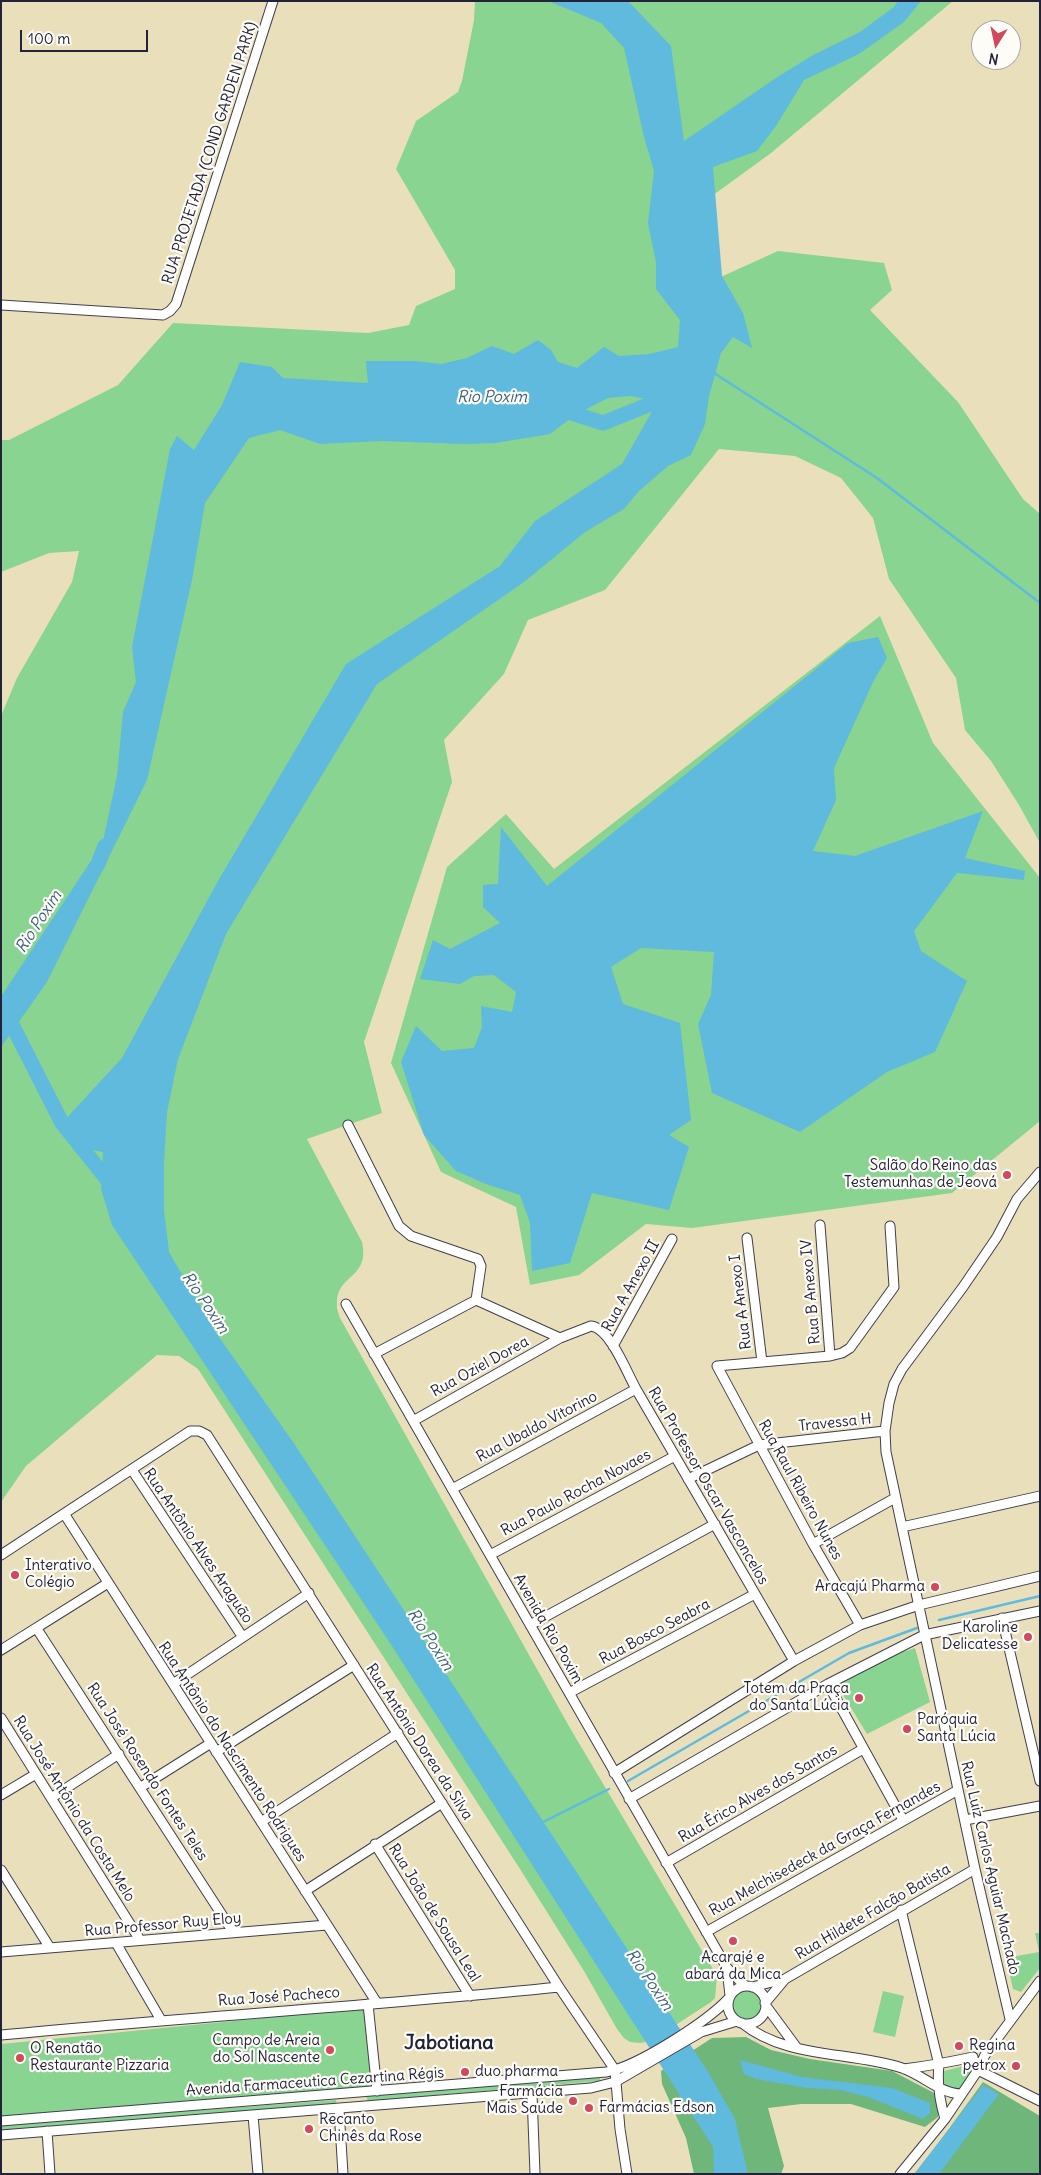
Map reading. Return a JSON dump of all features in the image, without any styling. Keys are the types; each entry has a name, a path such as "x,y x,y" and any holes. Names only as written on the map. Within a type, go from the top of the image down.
{"street":[{"name":"RUA PROJETADA (COND GARDEN PARK)","path":"1,305 162,315 170,311 176,304 272,1"},
{"path":"348,1125 399,1226 411,1236 478,1259 482,1266 476,1300"},
{"path":"885,1431 894,1384 902,1368 963,1287 997,1237 1017,1198 1040,1172"},
{"name":"Rua B Anexo IV","path":"820,1225 830,1356"},
{"path":"762,1362 830,1356 842,1353 856,1341 894,1287 890,1226"},
{"name":"Rua A Anexo I","path":"747,1238 762,1362"},
{"name":"Rua A Anexo II","path":"613,1346 672,1239"},
{"path":"476,1300 560,1338"},
{"path":"374,1354 476,1300"},
{"name":"Avenida Rio Poxim","path":"346,1304 727,1968 749,1987"},
{"name":"Rua Oziel Dorea","path":"413,1421 560,1338 591,1326 596,1326"},
{"name":"Rua Professor Oscar Vasconcelos","path":"596,1326 605,1333 613,1346 794,1661"},
{"name":"Rua Raul Ribeiro Nunes","path":"762,1362 717,1366 813,1544 860,1625"},
{"name":"Rua Ubaldo Vitorino","path":"452,1489 636,1389"},
{"name":"Rua Antônio Dorea da Silva","path":"132,1470 190,1432 199,1431 207,1435 559,1987 615,2070"},
{"name":"Travessa H","path":"688,1479 759,1445 885,1431"},
{"name":"Rua Luiz Carlos Aguiar Machado","path":"885,1431 886,1452 924,1635 1010,2019"},
{"name":"Rua Paulo Rocha Novaes","path":"490,1555 675,1456"},
{"path":"1,1555 66,1515 132,1470"},
{"name":"Rua Antônio Alves Araguão","path":"132,1470 242,1636"},
{"path":"902,1527 1040,1496"},
{"path":"813,1544 895,1498"},
{"name":"Rua Antônio do Nascimento Rodrigues","path":"66,1515 327,1925 372,2003"},
{"path":"530,1625 715,1524"},
{"path":"614,1773 794,1661 860,1625 919,1605 1040,1576"},
{"path":"1,1650 108,1583"},
{"path":"173,1684 242,1636 309,1593"},
{"name":"Rua Bosco Seabra","path":"569,1693 755,1594"},
{"path":"629,1799 828,1684 924,1635 1040,1610"},
{"path":"1002,1618 1040,1781"},
{"name":"Rua José Rosendo Fontes Teles","path":"37,1629 141,1786 233,1932"},
{"path":"216,1752 354,1665"},
{"path":"828,1684 903,1820"},
{"name":"Rua José Antônio da Costa Melo","path":"1,1718 140,1940"},
{"path":"261,1822 398,1733"},
{"path":"141,1786 210,1743"},
{"name":"Rua Érico Alves dos Santos","path":"666,1863 864,1749"},
{"path":"51,1798 119,1754"},
{"path":"1,1795 36,1774"},
{"name":"Rua Melchisedeck da Graça Fernandes","path":"706,1932 958,1790"},
{"path":"305,1891 375,1844 442,1803"},
{"path":"965,1820 1040,1806"},
{"name":"Rua João de Sousa Leal","path":"375,1844 470,1996"},
{"name":"Rua Hildete Falcão Batista","path":"749,1987 785,1979 901,1910 975,1869"},
{"path":"1,1870 50,1948"},
{"path":"901,1910 939,2065 938,2076 941,2104 945,2118"},
{"name":"Rua Professor Ruy Eloy","path":"1,1952 327,1925"},
{"path":"116,1943 161,2020"},
{"name":"Avenida Rio Poxim","path":"727,1968 730,1997"},
{"name":"Rua Hildete Falcão Batista","path":"765,2004 785,1979"},
{"path":"900,2174 945,2118 978,2070 985,2055 1040,1981"},
{"name":"Rua José Pacheco","path":"4,2035 559,1987"},
{"path":"797,2048 765,2004 761,1993 749,1987 739,1988 730,1997 728,2009 739,2022 768,2040 797,2048 868,2059 904,2069 940,2088 954,2094 961,2094"},
{"name":"Avenida Farmaceutica Cezartina Régis","path":"1,2135 591,2088 615,2082 643,2061 699,2028 730,1997"},
{"path":"372,2003 378,2091"},
{"path":"699,2028 739,2022 753,2023 762,2016 765,2004"},
{"path":"1,2026 4,2035"},
{"path":"904,2069 939,2065 950,2060 985,2055"},
{"path":"969,2058 976,2062 978,2070 1040,2101"},
{"name":"Avenida Farmaceutica Cezartina Régis","path":"1,2121 615,2070 643,2061"},
{"path":"615,2070 620,2129 627,2174"},
{"path":"342,2094 343,2174"},
{"path":"532,2094 535,2174"},
{"path":"253,2114 258,2174"},
{"path":"47,2131 50,2174"}],"green space":[{"path":"475,1 953,1 771,153 701,204 712,281 778,251 884,263 892,290 870,310 958,402 1023,499 1040,514 1040,843 991,761 965,730 956,678 889,579 873,518 841,478 795,456 719,449 605,590 528,620 504,674 444,740 452,782 364,1042 382,1113 307,1139 362,1242 363,1254 358,1270 342,1286 338,1294 337,1307 340,1318 570,1728 717,1976 715,1998 711,2002 651,2041 640,2043 630,2042 617,2029 584,1971 520,1869 198,1369 179,1356 157,1355 26,1466 1,1502 1,716 17,678 72,582 79,551 49,553 1,572 1,440 9,440 118,385 173,323 368,333 409,325 416,306 455,289 455,270 396,169 416,121 458,92 462,81 474,20"},
{"path":"880,616 933,743 1040,878 1040,1121 952,1193 692,1228 646,1224 579,1275 530,1285 516,1207 441,1172 391,1063 447,867 506,814 554,869"},
{"path":"915,1648 930,1702 867,1734 837,1685 894,1655"},
{"path":"1035,1933 1040,1933 1040,1968 1021,1992 1013,1989 1006,1958 1039,1952"},
{"path":"747,1989 753,1990 758,1994 762,1999 762,2011 758,2016 753,2020 747,2021 741,2020 736,2016 732,2011 731,2005 732,1999 736,1994 741,1990"},
{"path":"883,1991 904,1996 895,2037 873,2032"},
{"path":"364,2008 374,2087 1,2117 1,2044"},
{"path":"746,2037 771,2050 810,2059 892,2071 938,2095 938,2117 925,2127 851,2104 801,2104 768,2108 784,2166 781,2174 694,2174 686,2138 662,2084 661,2071 712,2038"},
{"path":"971,2064 973,2068 964,2086 959,2089 947,2087 941,2079 944,2071"},
{"path":"600,2075 600,2081 368,2101 366,2096"},
{"path":"983,2082 1040,2116 1040,2174 916,2174"},
{"path":"336,2100 337,2107 1,2134 1,2125"}],"water":[{"name":"Rio Poxim","path":"548,1 628,1 671,46 684,141 813,55 860,32 894,7 898,1 921,1 904,22 859,54 804,80 776,126 757,151 713,167 722,276 743,313 752,348 733,337 721,353 709,396 705,424 691,455 668,466 639,491 624,509 585,532 524,582 377,684 226,934 178,1059 167,1112 164,1210 169,1252 214,1330 293,1442 707,2070 735,2119 748,2174 714,2174 713,2147 390,1643 112,1225 101,1189 103,1152 82,1148 62,1123 122,1058 218,881 346,664 500,566 535,521 622,464 658,401 630,396 608,398 575,415 550,434 495,443 465,444 381,441 320,444 280,430 249,438 205,503 192,580 147,780 47,982 1,1047 1,1010 44,950 98,864 117,776 123,712 136,682 132,647 170,449 177,436 194,450 222,405 240,362 272,367 283,378 368,383 366,361 415,361 441,364 467,358 492,346 514,354 538,340 551,350 558,362 577,368 604,347 619,356 649,354 678,347 680,320 656,289 656,263 648,223 654,171 644,137 624,48 601,23"},
{"path":"878,637 887,658 874,680 834,768 836,800 813,851 855,856 983,811 965,858 1025,871 1024,880 957,873 914,931 921,951 967,981 935,1052 887,1072 800,1132 712,1093 698,1024 711,995 714,952 641,948 611,967 623,1004 680,1023 691,1120 669,1135 689,1147 669,1210 592,1193 570,1263 532,1271 530,1223 520,1195 486,1184 456,1171 424,1135 401,1062 416,1026 442,1051 474,1048 482,1027 481,1006 512,1012 516,992 494,975 474,976 460,984 420,979 433,940 450,949 500,923 483,907 483,885 498,884 501,827 547,886 848,643"},
{"path":"740,2060 802,2077 892,2088 930,2103 930,2113 923,2119 868,2097 841,2090 807,2088 756,2079 744,2074"},
{"path":"983,2085 999,2094 939,2174 914,2174"}],"waterway":[{"path":"714,373 877,478 1040,603"},
{"name":"Rio Poxim","path":"556,408 603,423 658,401 675,389"},
{"name":"Rio Poxim","path":"105,846 98,864 3,1007 62,1123 114,1188"},
{"path":"939,1620 1040,1596"},
{"path":"628,1781 849,1653 917,1628"},
{"path":"541,1823 609,1789"}],"place":[{"name":"Salão do Reino das Testemunhas de Jeová","path":"1007,1175"},
{"name":"Interativo Colégio","path":"15,1575"},
{"name":"Aracajú Pharma","path":"935,1587"},
{"name":"Karoline Delicatesse","path":"1028,1637"},
{"name":"Totem da Praça do Santa Lúcia","path":"859,1698"},
{"name":"Paróquia Santa Lúcia","path":"907,1729"},
{"name":"Acarajé e abará da Mica","path":"733,1941"},
{"name":"Regina","path":"959,2046"},
{"name":"Campo de Areia do Sol Nascente","path":"330,2050"},
{"name":"O Renatão Restaurante Pizzaria","path":"20,2058"},
{"name":"petrox","path":"1016,2066"},
{"name":"duo pharma","path":"465,2072"},
{"name":"Farmácia Mais Saúde","path":"573,2101"},
{"name":"Farmácias Edson","path":"589,2108"},
{"name":"Recanto Chinês da Rose","path":"309,2129"}],"district":[{"name":"Jabotiana","path":"449,2043"}]}
